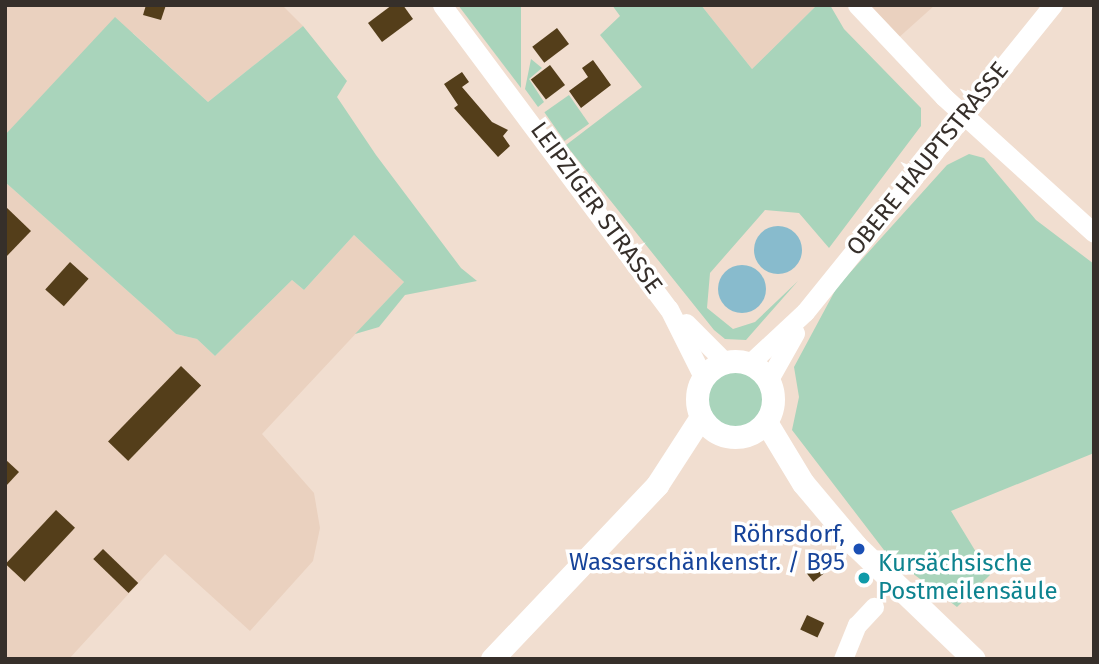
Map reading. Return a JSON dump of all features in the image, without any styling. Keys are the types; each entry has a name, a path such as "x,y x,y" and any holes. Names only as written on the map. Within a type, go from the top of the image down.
{"main road":[{"path":"492,659 657,485 719,435 757,428 773,400 768,381 749,363 724,362 703,377 696,396 701,417 719,435"},
{"path":"657,485 701,417"},
{"path":"757,428 906,598 974,659"}],"street":[{"name":"LEIPZIGER STRASSE","path":"442,5 523,107 669,309 703,377"},
{"path":"857,5 963,115 1094,233"},
{"name":"OBERE HAUPTSTRASSE","path":"749,363 805,312 1053,5"},
{"name":"LEIPZIGER STRASSE","path":"669,309 724,362"},
{"name":"OBERE HAUPTSTRASSE","path":"768,381 805,312"},
{"path":"843,659 857,625 874,607"}],"shaded area":[{"path":"5,5 282,5 303,26 208,102 133,33 5,135"},
{"path":"701,5 817,5 752,69"},
{"path":"867,5 935,5 896,40"},
{"path":"5,182 176,334 197,339 215,356 292,280 304,290 354,235 404,282 262,434 314,493 320,528 313,561 250,631 165,554 69,659 5,659"}],"green space":[{"path":"458,5 521,5 521,88"},
{"path":"612,5 701,5 752,69 817,5 830,5 844,29 921,108 921,126 829,248 799,213 765,210 710,273 707,308 733,329 755,322 798,281 746,340 725,339 714,330 566,145 642,87 600,35 620,16"},
{"path":"115,17 208,102 303,26 347,81 337,97 376,155 461,268 477,281 405,295 379,327 355,334 404,282 354,235 304,290 292,280 215,356 197,339 176,334 5,182 5,135"},
{"path":"531,59 542,68 529,79 544,102 538,107 525,89"},
{"path":"569,95 589,124 565,141 544,112"},
{"path":"969,154 984,158 1036,220 1094,264 1094,453 951,511 990,575 957,607 887,554 792,430 799,397 794,367 837,287 947,165"},
{"path":"735,370 751,375 759,383 764,399 759,415 751,423 735,428 719,423 711,415 706,399 711,383 719,375"}],"water":[{"path":"778,226 795,233 802,250 795,267 778,274 761,267 754,250 761,233"},
{"path":"742,265 759,272 766,289 759,306 742,313 725,306 718,289 725,272"}],"building":[{"path":"146,5 166,5 161,20 143,15"},
{"path":"392,5 403,5 413,19 382,42 368,23"},
{"path":"557,28 569,44 544,63 532,47"},
{"path":"593,60 611,85 581,108 569,91 588,77 582,68"},
{"path":"550,65 565,85 546,99 531,79"},
{"path":"462,72 469,82 462,87 492,122 508,130 503,136 510,146 498,157 454,108 458,105 444,84"},
{"path":"5,206 31,231 5,258"},
{"path":"70,262 89,279 64,306 45,289"},
{"path":"181,366 201,385 128,461 108,442"},
{"path":"5,459 19,472 5,487"},
{"path":"56,510 75,528 25,582 6,564"},
{"path":"103,549 138,583 129,593 93,559"},
{"path":"827,557 834,566 813,582 807,573"},
{"path":"807,615 824,623 817,638 800,630"}],"place":[{"name":"Röhrsdorf, Wasserschänkenstr. / B95","path":"859,549"},
{"name":"Kursächsische Postmeilensäule","path":"864,578"}]}
